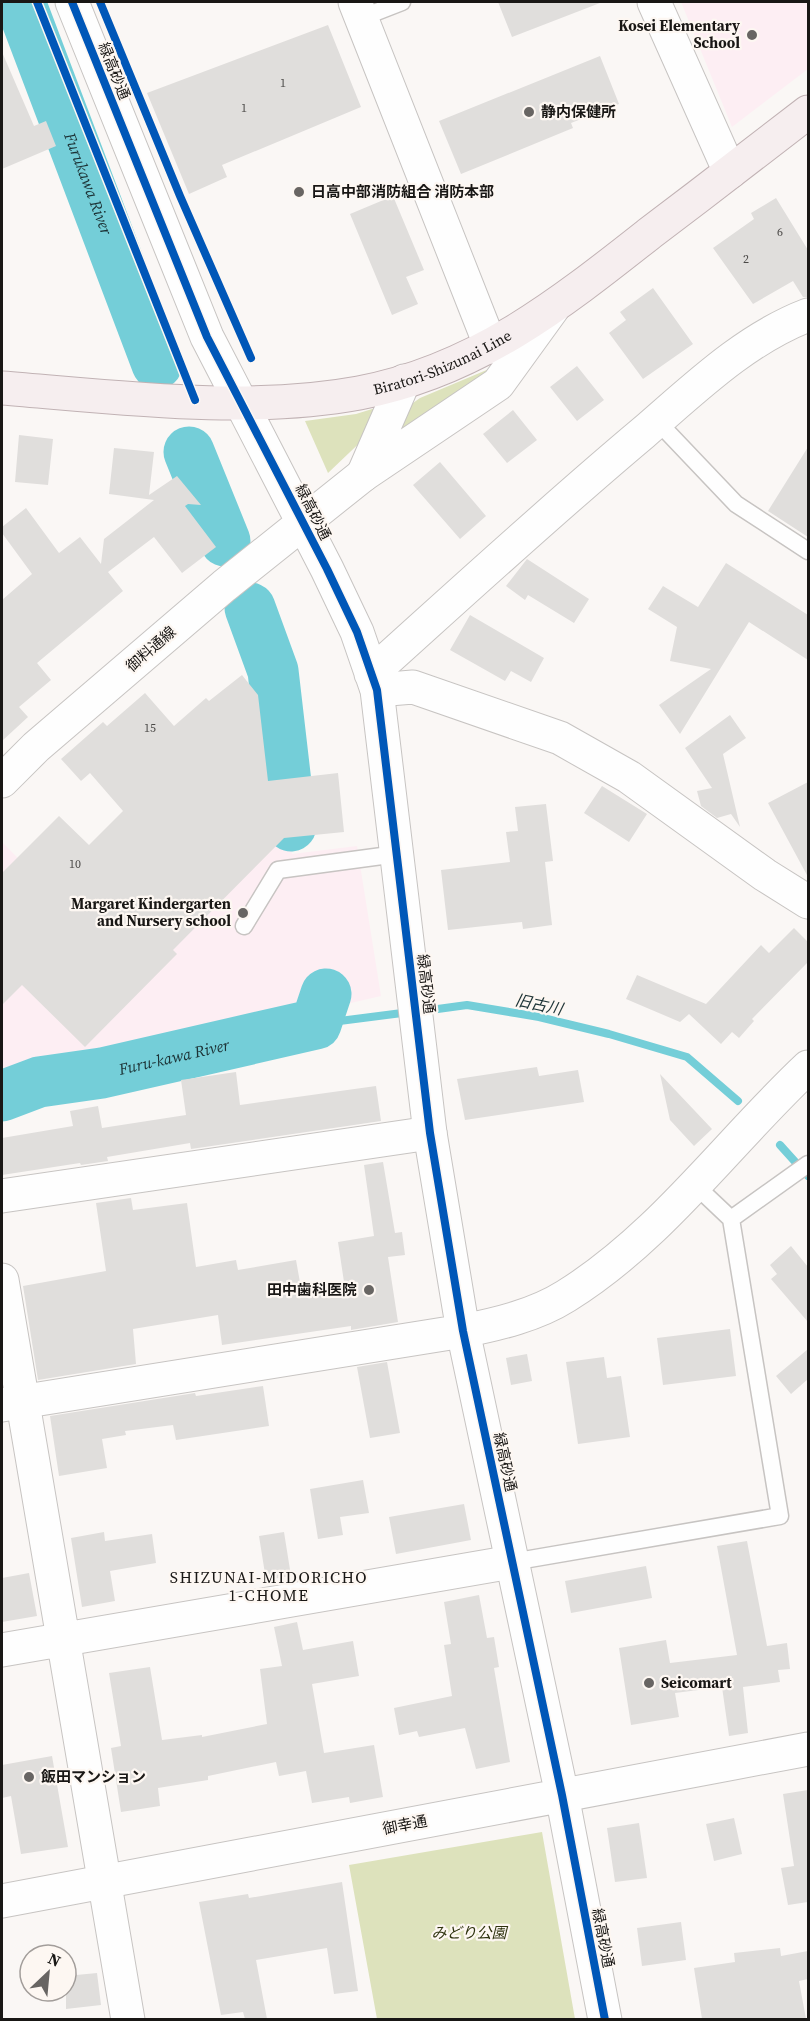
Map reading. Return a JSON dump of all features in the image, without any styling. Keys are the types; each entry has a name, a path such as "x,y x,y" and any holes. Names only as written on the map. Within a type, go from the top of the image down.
{"main road":[{"name":"Biratori-Shizunai Line","path":"2,388 136,398 239,402 300,401 360,393 404,381 491,347 553,308 808,112"}],"street":[{"name":"緑高砂通","path":"72,2 207,337 303,521 357,632 374,682 430,1133 463,1331 562,1795 605,2019"},
{"path":"654,2 730,171"},
{"path":"358,10 491,347"},
{"name":"御料通線","path":"2,781 54,732 303,521 363,475 498,384 553,308"},
{"path":"374,682 657,421 744,348 805,321"},
{"path":"363,475 404,381"},
{"path":"374,682 414,687 560,738 629,777 765,875 808,902"},
{"path":"12,1404 463,1331 519,1317 565,1297 602,1271 637,1241 808,1067"},
{"path":"2,1196 430,1133"},
{"path":"2,1280 12,1404 65,1639 128,2019"},
{"path":"2,1650 512,1562"},
{"name":"御幸通","path":"2,1901 808,1749"}],"lane":[{"path":"358,10 402,2"},
{"path":"657,421 736,504 808,551"},
{"path":"244,926 278,870 397,854"},
{"path":"731,1218 802,1168"},
{"path":"512,1562 780,1516 731,1218 694,1184"}],"shaded area":[{"name":"Kosei Elementary School","path":"681,2 808,2 808,69 732,127"},
{"name":"Margaret Kindergarten and Nursery school","path":"271,702 292,854 357,846 381,996 2,1084 2,842 95,936 112,861"}],"green space":[{"path":"489,369 481,381 385,453 406,408 420,398"},
{"path":"385,405 371,432 328,473 305,421 356,414"},
{"name":"みどり公園","path":"542,1832 575,2019 377,2019 349,1865"}],"building":[{"path":"498,2 600,2 600,3 512,37"},
{"path":"328,25 361,107 222,165 227,177 189,194 147,93"},
{"path":"2,52 34,126 46,121 56,146 2,169"},
{"name":"静内保健所","path":"600,56 619,104 571,123 573,128 461,174 439,121"},
{"path":"393,196 424,270 406,277 418,304 392,315 350,214"},
{"path":"776,198 808,250 808,297 803,297 793,281 753,304 713,248 754,219 751,213"},
{"path":"653,288 693,344 643,379 609,333 626,320 620,312"},
{"path":"577,366 604,400 577,421 550,387"},
{"path":"513,410 537,440 507,463 483,434"},
{"path":"19,435 53,439 48,485 15,482"},
{"path":"808,447 808,537 768,511"},
{"path":"114,448 154,452 149,495 177,476 201,505 188,504 185,506 216,547 182,573 154,537 108,572 123,591 37,663 51,680 19,707 28,717 2,741 2,600 32,574 2,533 2,527 26,508 59,553 80,537 101,564 104,539 154,500 109,494"},
{"path":"440,462 486,516 460,539 413,485"},
{"path":"527,559 589,599 574,623 528,595 525,600 506,586"},
{"path":"726,563 808,615 808,660 749,622 680,734 659,705 711,669 670,661 677,627 648,609 663,586 698,607"},
{"path":"470,615 544,658 531,682 511,671 505,681 450,650"},
{"path":"242,675 258,695 268,781 338,773 344,832 284,838 173,950 177,954 85,1047 22,985 2,1005 2,873 59,816 89,845 123,811 90,773 81,781 61,759 103,722 107,726 145,693 174,726 206,698 209,701"},
{"path":"730,715 746,738 723,754 740,827 731,814 717,818 701,806 697,791 712,788 685,748"},
{"path":"808,782 808,877 768,803"},
{"path":"602,786 647,814 629,842 584,813"},
{"path":"546,804 553,861 545,862 552,925 523,929 522,922 448,930 441,870 510,862 506,832 518,831 515,807"},
{"path":"794,928 808,942 808,962 752,1019 754,1021 739,1038 732,1032 721,1044 689,1014 680,1022 626,999 637,975 706,1004 761,945 769,953"},
{"path":"537,1067 539,1076 578,1070 584,1102 465,1120 457,1079"},
{"path":"236,1072 240,1105 376,1086 381,1121 191,1149 190,1143 107,1157 108,1161 2,1175 2,1138 73,1126 70,1111 98,1106 102,1128 186,1115 181,1080"},
{"path":"660,1074 712,1129 694,1146 670,1120"},
{"path":"383,1162 395,1233 402,1232 405,1255 388,1257 398,1322 351,1330 351,1326 222,1345 218,1315 133,1329 136,1364 38,1380 23,1286 106,1271 96,1203 131,1198 133,1210 187,1203 196,1267 236,1260 238,1270 296,1260 301,1288 344,1282 338,1242 374,1236 364,1165"},
{"path":"791,1246 808,1267 808,1322 771,1279 777,1274 770,1265"},
{"path":"730,1329 736,1376 663,1385 657,1338"},
{"path":"808,1349 808,1379 791,1394 776,1376"},
{"path":"527,1354 532,1381 511,1385 506,1358"},
{"path":"604,1357 607,1378 621,1376 630,1437 578,1444 566,1362"},
{"path":"387,1362 400,1433 370,1438 357,1367"},
{"path":"263,1386 269,1426 176,1440 173,1425 125,1431 126,1435 102,1439 107,1468 59,1476 50,1416 195,1393 196,1396"},
{"path":"363,1480 369,1513 340,1517 343,1535 318,1539 310,1489"},
{"path":"464,1504 471,1540 396,1554 389,1517"},
{"path":"104,1532 105,1541 152,1534 156,1563 110,1571 115,1601 82,1607 71,1538"},
{"path":"284,1532 291,1576 266,1580 259,1536"},
{"path":"747,1541 767,1646 787,1643 790,1669 778,1670 780,1682 743,1687 748,1733 729,1736 722,1687 675,1693 679,1717 631,1725 619,1648 666,1640 670,1663 737,1655 717,1546"},
{"path":"646,1566 652,1598 571,1613 565,1581"},
{"path":"29,1573 37,1616 2,1622 2,1578"},
{"path":"479,1595 487,1638 494,1637 499,1667 494,1668 510,1762 476,1769 465,1728 419,1737 417,1731 399,1735 394,1708 452,1696 444,1645 451,1644 444,1602"},
{"path":"297,1622 303,1650 353,1641 359,1676 312,1684 324,1753 374,1745 383,1797 350,1803 349,1797 312,1803 306,1771 279,1776 276,1762 208,1776 208,1780 158,1788 160,1806 121,1812 111,1748 121,1746 109,1673 150,1667 162,1740 202,1735 202,1737 267,1724 260,1669 282,1666 274,1627"},
{"path":"52,1756 68,1847 21,1854 11,1796 2,1798 2,1765"},
{"path":"808,1790 808,1902 788,1905 781,1868 794,1866 783,1794"},
{"path":"734,1818 742,1854 714,1861 706,1824"},
{"path":"639,1823 647,1878 615,1882 607,1828"},
{"path":"342,1882 358,1991 334,1994 327,1948 256,1960 267,2019 245,2019 243,2012 221,2015 199,1902 248,1894 249,1898"},
{"path":"681,1922 686,1960 642,1966 637,1928"},
{"path":"780,1948 781,1956 808,1951 808,1979 799,1981 806,2019 702,2019 694,1968 735,1962 734,1953"},
{"path":"97,1973 101,2005 66,2009 66,2003 78,2003 78,1975"}],"waterway":[{"name":"Furukawa River","path":"20,2 157,364"},
{"name":"Furukawa River","path":"189,452 225,541"},
{"name":"Furu-kawa River","path":"250,608 273,671 291,826"},
{"name":"Furu-kawa River","path":"2,1096 39,1082 102,1073 316,1024 326,994"},
{"name":"旧古川","path":"423,1011 467,1005 539,1017 609,1034 687,1057 738,1101"},
{"name":"旧古川","path":"316,1024 410,1012"},
{"name":"旧古川","path":"780,1145 808,1176"}],"cycle path":[{"path":"37,2 195,400"},
{"path":"72,2 207,337 327,569 357,632 377,690 430,1133 463,1331 562,1795 605,2020"},
{"path":"100,2 180,196 251,358"}],"place":[{"name":"Kosei Elementary School","path":"752,35"},
{"name":"静内保健所","path":"529,112"},
{"name":"日高中部消防組合 消防本部","path":"299,192"},
{"name":"Margaret Kindergarten and Nursery school","path":"243,913"},
{"name":"田中歯科医院","path":"369,1290"},
{"name":"Seicomart","path":"649,1683"},
{"name":"飯田マンション","path":"29,1777"}],"district":[{"name":"SHIZUNAI-MIDORICHO 1-CHOME","path":"269,1586"}]}
